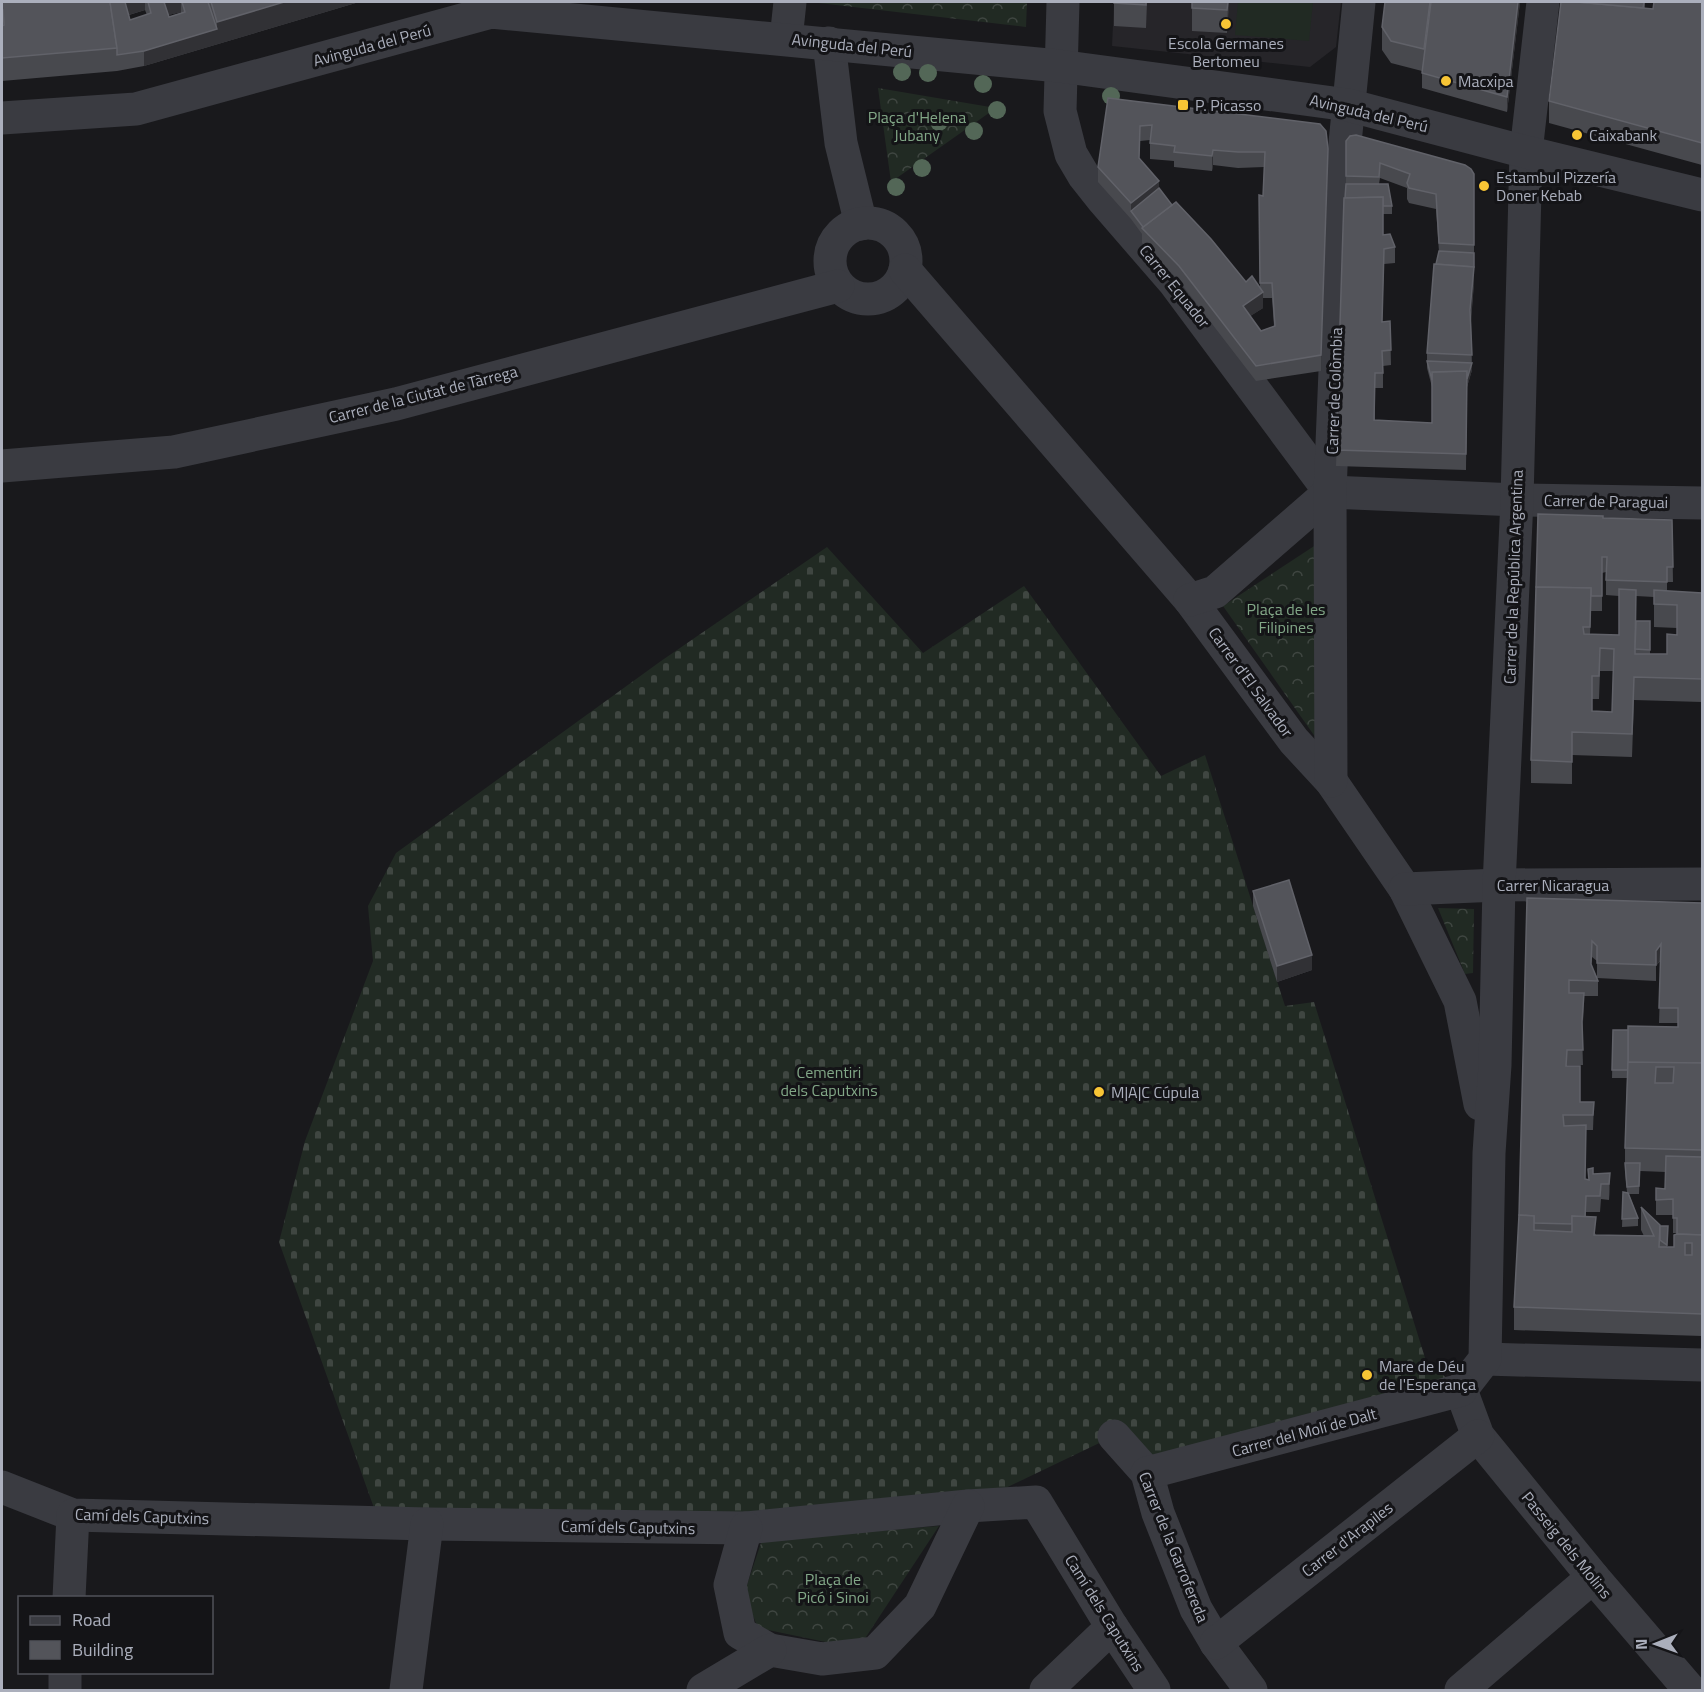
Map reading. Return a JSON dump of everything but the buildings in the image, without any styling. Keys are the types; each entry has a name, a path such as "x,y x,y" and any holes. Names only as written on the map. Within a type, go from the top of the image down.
{"street":[{"path":"786,39 790,2"},
{"name":"Carrer Equador","path":"1063,2 1059,111 1071,154 1084,176 1174,282 1330,492"},
{"name":"Carrer de Colòmbia","path":"1331,781 1330,492 1344,153 1359,2"},
{"name":"Carrer de la República Argentina","path":"1490,1153 1495,1065 1499,885 1517,500 1526,152 1543,2"},
{"name":"Avinguda del Perú","path":"2,118 136,109 489,7 1059,66 1348,105 1702,195"},
{"path":"829,43 841,143 861,224"},
{"path":"861,224 874,224 886,228 897,237 903,248 906,261 905,270 896,287 879,298 854,297 838,286 832,274 830,261 832,248 849,228 861,224"},
{"name":"Carrer d'El Salvador","path":"905,270 1190,600 1294,741 1331,781 1405,889 1460,1001 1490,1153"},
{"name":"Carrer de la Ciutat de Tàrrega","path":"2,466 174,452 396,404 838,286"},
{"path":"1190,600 1215,592 1330,492"},
{"name":"Carrer de Paraguai","path":"1330,492 1517,500 1702,503"},
{"name":"Carrer Nicaragua","path":"1405,889 1499,885 1702,884"},
{"path":"1461,1390 1485,1359 1490,1153"},
{"path":"1485,1359 1702,1365"},
{"name":"Passeig dels Molins","path":"1461,1390 1478,1436 1593,1577 1690,1690"},
{"name":"Carrer del Molí de Dalt","path":"1147,1473 1461,1390"},
{"name":"Carrer de la Garrofereda","path":"1114,1436 1147,1473 1158,1513 1196,1610 1216,1643 1251,1690"},
{"name":"Carrer d'Arapiles","path":"1216,1643 1478,1436"},
{"name":"Camí dels Caputxins","path":"2,1487 73,1515 427,1524 746,1528 968,1506 1036,1502 1112,1627 1154,1690"},
{"path":"746,1528 730,1585 740,1633 770,1650 822,1659 875,1653 920,1606 968,1506"},
{"path":"69,1596 73,1515"},
{"path":"406,1690 427,1524"},
{"path":"1461,1690 1593,1577"},
{"path":"1046,1690 1112,1627"},
{"path":"703,1690 770,1650"},
{"path":"64,1690 65,1674"}],"shaded area":[{"name":"Escola Germanes Bertomeu","path":"1114,2 1341,2 1336,47 1310,67 1112,46"}],"green space":[{"path":"810,2 1027,2 1026,27"},
{"path":"1238,2 1313,2 1309,41 1235,35"},
{"name":"Plaça d'Helena Jubany","path":"878,88 996,108 891,182"},
{"name":"Plaça de les Filipines","path":"1334,533 1323,748 1223,606"},
{"name":"Cementiri dels Caputxins","path":"827,547 923,653 1024,586 1161,776 1205,755 1285,1006 1314,1002 1426,1361 1461,1390 1147,1473 1114,1436 968,1506 379,1522 279,1242 305,1141 373,961 368,906 396,853 661,661"},
{"path":"1438,908 1474,909 1473,973 1465,974"},
{"name":"Plaça de Picó i Sinoi","path":"939,1526 864,1640 840,1645 758,1628 744,1594 762,1540"}],"place":[{"name":"Escola Germanes Bertomeu","path":"1226,24"},
{"name":"Macxipa","path":"1446,81"},
{"name":"P. Picasso","path":"1183,105"},
{"name":"Caixabank","path":"1577,135"},
{"name":"Estambul Pizzería Doner Kebab","path":"1484,186"},
{"name":"M|A|C Cúpula","path":"1099,1092"},
{"name":"Mare de Déu de l'Esperança","path":"1367,1375"}]}
